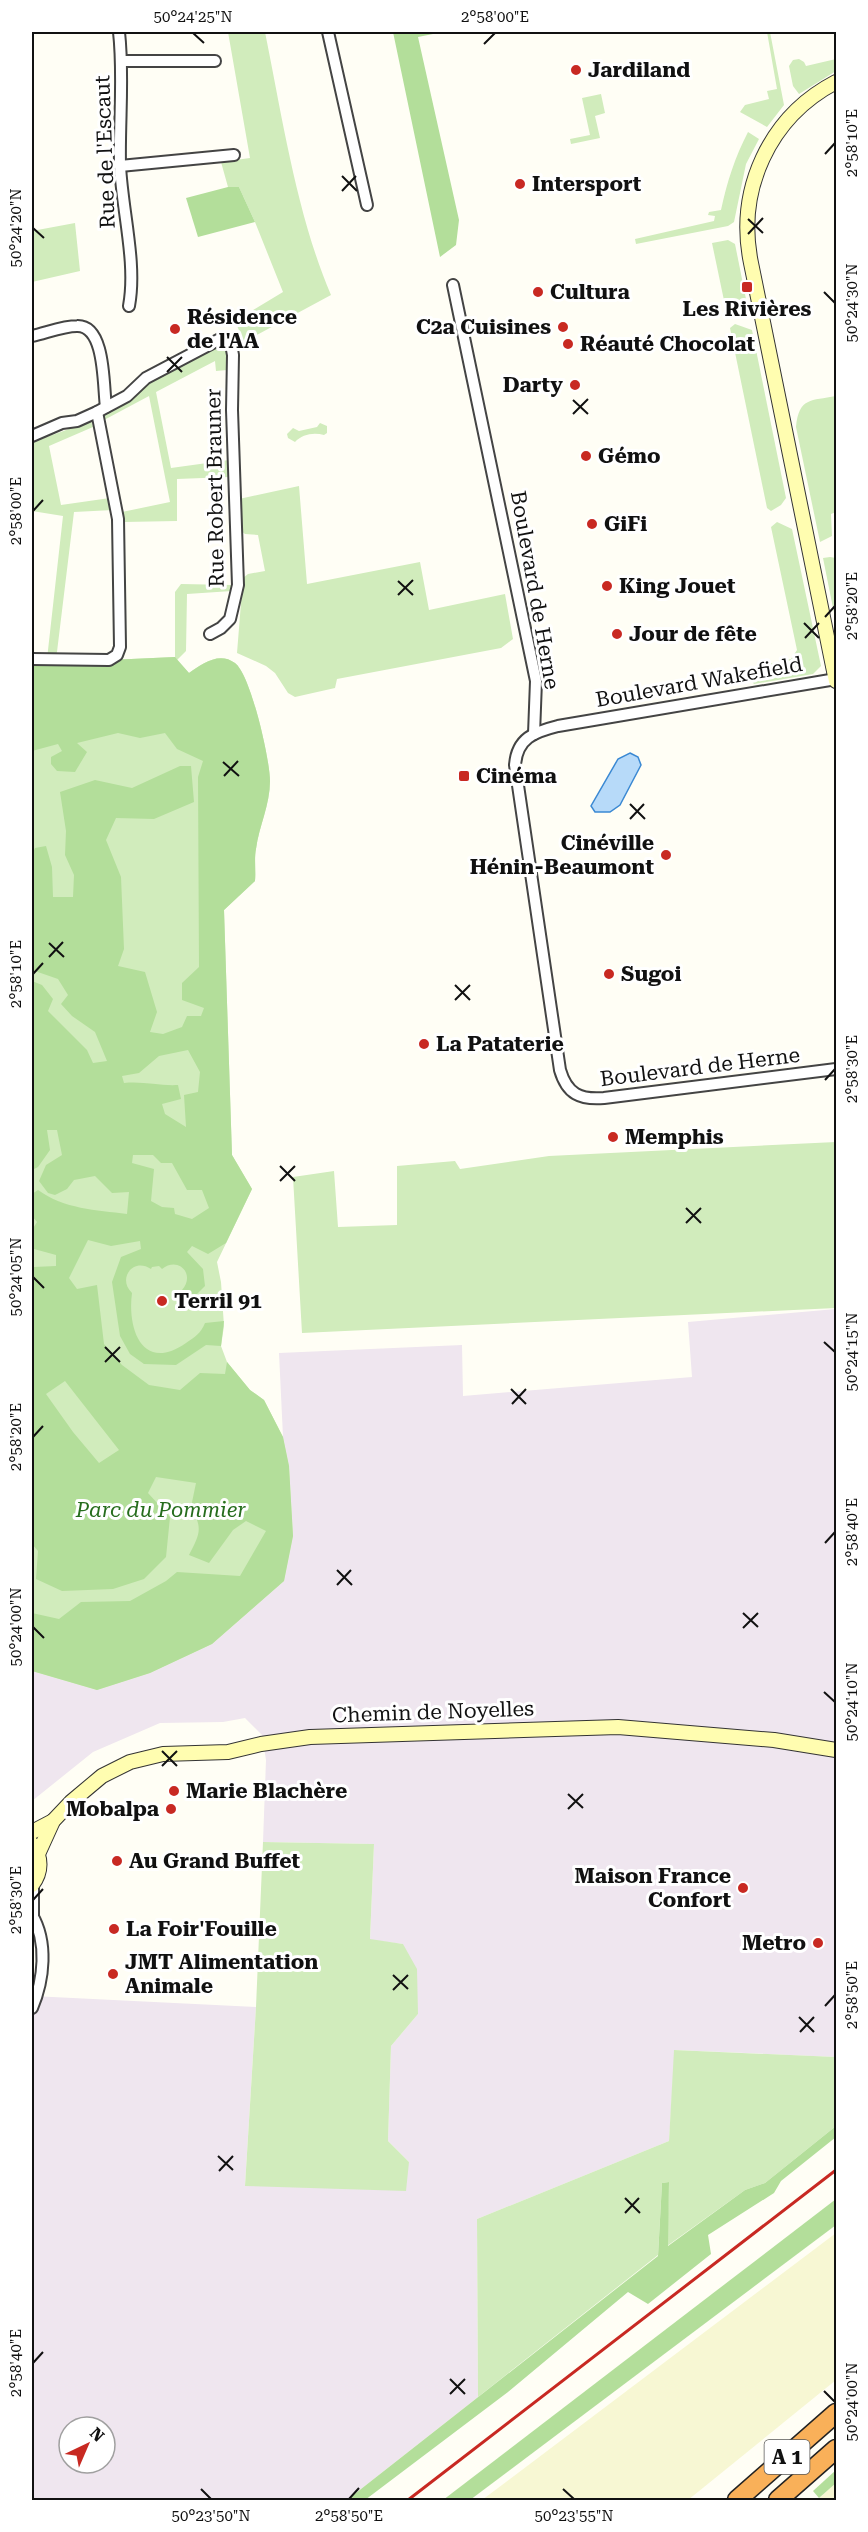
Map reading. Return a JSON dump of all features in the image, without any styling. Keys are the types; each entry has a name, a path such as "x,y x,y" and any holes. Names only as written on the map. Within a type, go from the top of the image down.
{"highway":[{"name":"A 1","path":"737,2500 837,2413"},
{"name":"A 1","path":"778,2500 837,2449"}],"street":[{"name":"Rue de l'Escaut","path":"119,32 122,61 120,166 131,272 129,306"},
{"path":"328,32 367,205"},
{"path":"122,61 215,61"},
{"path":"836,680 747,246 747,220 755,176 772,140 803,105 837,82"},
{"path":"120,166 234,155"},
{"name":"Boulevard de Herne","path":"453,285 536,681 534,734 519,746 515,765 561,1070 567,1087 578,1096 604,1098 837,1069"},
{"path":"32,336 77,326 91,331 99,344 101,410 118,519 120,647 117,655 109,660 32,659"},
{"name":"Rue Robert Brauner","path":"101,410 130,394 146,378 222,338 226,337 231,340 238,585 230,619 210,634"},
{"path":"32,436 62,423 80,420 101,410"},
{"name":"Boulevard Wakefield","path":"534,734 565,725 836,680"},
{"name":"Chemin de Noyelles","path":"32,1885 39,1873 35,1849 53,1821 102,1776 130,1762 163,1754 228,1752 261,1744 310,1737 618,1727 780,1741 837,1749"},
{"name":"Chemin de Noyelles","path":"32,1833 53,1821"},
{"path":"32,1885 32,1916 39,1935 42,1966 40,1985 32,2008"}],"shaded area":[{"path":"836,1309 836,2057 675,2050 669,2141 477,2219 478,2397 347,2500 32,2500 32,1996 256,2007 245,2185 409,2162 388,2141 391,2046 418,2014 403,1944 370,1940 374,1844 263,1842 266,1760 262,1735 245,1718 223,1722 160,1723 93,1752 32,1801 32,1671 97,1690 150,1673 212,1644 284,1581 293,1536 289,1466 283,1437 279,1353 462,1345 463,1396 692,1377 688,1322"}],"green space":[{"path":"228,32 265,32 300,199 319,264 331,295 244,342 235,321 283,292 239,187 228,187 221,162 250,158"},
{"path":"393,32 443,32 418,37 459,220 456,245 440,257"},
{"path":"767,32 770,32 784,105 767,127 740,112 745,105 769,99 767,91 777,89"},
{"path":"799,59 806,66 836,59 836,71 799,94 793,86 789,66 793,60"},
{"path":"601,94 605,113 595,116 600,138 571,144 570,139 590,135 582,98"},
{"path":"748,132 759,139 746,164 734,222 728,226 636,244 635,239 714,221 715,216 708,215 709,212 721,210 732,170"},
{"path":"228,187 239,187 255,222 198,237 186,198"},
{"path":"75,223 80,271 32,282 32,231"},
{"path":"728,240 735,244 746,299 732,313 726,310 712,243"},
{"path":"735,324 752,330 786,498 781,505 771,511 767,508 730,328"},
{"path":"221,345 227,350 227,370 216,371 215,361 156,392 171,468 229,460 229,477 177,479 177,521 124,522 122,512 170,502 149,396 104,420 104,414 135,397 147,384"},
{"path":"836,396 836,512 831,514 832,536 820,542 796,427 803,405 813,400"},
{"name":"Parc du Pommier","path":"91,421 93,427 49,446 61,505 110,498 113,510 74,512 56,660 175,657 175,592 181,584 232,585 232,591 187,594 186,651 177,660 189,673 211,660 223,658 235,663 241,671 253,700 267,755 270,790 256,849 255,881 224,910 232,1155 252,1189 217,1262 221,1282 224,1326 221,1346 227,1362 250,1390 264,1400 283,1437 289,1466 293,1536 284,1581 212,1644 150,1673 97,1690 32,1671 32,659 47,659 63,516 32,511 32,443"},
{"path":"320,423 327,426 327,433 324,435 308,434 295,442 288,438 287,434 293,428 299,431 317,427"},
{"path":"299,486 307,584 420,562 429,610 505,594 513,639 501,648 337,679 335,688 295,697 288,693 275,673 266,666 237,653 243,578 248,574 265,571 258,535 245,534 240,530 239,499"},
{"path":"777,522 792,529 821,666 813,674 754,684 749,678 754,667 791,659 797,650 771,527"},
{"path":"823,558 836,558 836,623"},
{"name":"Parc du Pommier","path":"175,657 189,673 211,660 223,658 235,663 241,671 253,700 267,755 270,781 268,799 257,840 255,881 224,910 232,1155 252,1189 226,1243 208,1254 192,1246 187,1252 203,1269 205,1286 197,1294 187,1295 182,1290 187,1278 186,1273 179,1266 168,1266 162,1269 159,1266 151,1269 138,1266 129,1271 127,1276 126,1282 132,1293 132,1321 141,1343 149,1350 159,1353 171,1351 195,1337 205,1323 224,1321 221,1346 206,1345 176,1365 144,1364 130,1354 120,1336 112,1282 121,1257 141,1249 140,1241 111,1246 88,1240 69,1278 77,1289 97,1285 104,1344 122,1365 149,1385 180,1390 200,1373 225,1374 227,1362 250,1390 264,1400 283,1437 289,1466 293,1536 284,1581 212,1644 150,1673 97,1690 32,1671 32,1613 59,1619 81,1602 130,1601 166,1581 177,1572 240,1576 266,1531 246,1521 233,1530 209,1563 189,1555 199,1531 191,1507 196,1483 156,1477 148,1493 170,1517 166,1557 144,1579 113,1589 62,1591 36,1579 38,1551 32,1544 32,1260 34,1267 56,1266 56,1255 34,1249 32,1230 37,1222 32,1216 32,1194 38,1190 69,1205 127,1214 129,1192 112,1193 95,1176 74,1180 67,1189 55,1195 48,1193 39,1181 46,1165 62,1155 57,1130 47,1130 50,1150 38,1167 32,1170 32,981 42,985 53,999 48,1011 87,1050 93,1063 107,1061 95,1032 72,1016 61,1004 68,995 58,979 32,970 32,855 35,848 46,846 52,867 53,897 73,897 74,875 65,855 66,831 60,792 95,780 132,788 180,766 191,766 194,802 154,819 116,818 106,840 121,877 124,949 118,966 145,972 157,1012 150,1032 163,1034 182,1027 187,1016 201,1016 204,1008 182,1000 182,983 199,967 198,777 203,761 177,749 165,733 140,738 118,733 77,743 87,752 75,772 57,771 51,764 51,757 62,751 58,744 32,751 32,659 109,660","holes":["188,1050 200,1072 198,1092 184,1095 186,1127 165,1114 162,1104 181,1099 178,1085 124,1083 122,1076 139,1073 159,1056","133,1155 153,1155 161,1163 172,1163 187,1190 202,1190 209,1208 192,1219 175,1214 174,1208 162,1207 151,1201 154,1169 132,1163","65,1381 119,1450 99,1463 46,1394"]},
{"path":"836,1142 836,1308 302,1333 293,1177 334,1171 338,1227 397,1225 397,1166 455,1161 460,1169 549,1156"},
{"path":"263,1842 374,1844 370,1939 403,1944 417,1969 418,2014 391,2046 388,2141 409,2162 406,2191 245,2186"},
{"path":"674,2050 836,2057 836,2126 765,2183 745,2190 667,2246 669,2182 662,2183 658,2255 478,2397 477,2219 669,2141"},
{"path":"836,2126 836,2137 781,2181 774,2193 708,2235 711,2254 648,2304 628,2292 508,2392 365,2500 347,2500 658,2256 662,2183 669,2182 668,2246 745,2190 765,2183"},
{"path":"836,2199 836,2225 470,2500 443,2500"},
{"path":"836,2233 836,2380 688,2500 482,2500"},
{"path":"836,2470 836,2483 819,2498 813,2491"},
{"path":"836,2483 836,2500 817,2500"}],"water":[{"path":"630,753 638,757 641,765 620,805 610,812 595,812 591,806 618,759"}],"railway":[{"path":"408,2500 836,2170"}],"place":[{"name":"Jardiland","path":"576,70"},
{"name":"Intersport","path":"520,184"},
{"name":"Les Rivières","path":"747,287"},
{"name":"Cultura","path":"538,292"},
{"name":"C2a Cuisines","path":"563,327"},
{"name":"Résidence de l'AA","path":"175,329"},
{"name":"Réauté Chocolat","path":"568,344"},
{"name":"Darty","path":"575,385"},
{"name":"Gémo","path":"586,456"},
{"name":"GiFi","path":"592,524"},
{"name":"King Jouet","path":"607,586"},
{"name":"Jour de fête","path":"617,634"},
{"name":"Cinéma","path":"464,776"},
{"name":"Cinéville Hénin-Beaumont","path":"666,855"},
{"name":"Sugoi","path":"609,974"},
{"name":"La Pataterie","path":"424,1044"},
{"name":"Memphis","path":"613,1137"},
{"name":"Terril 91","path":"162,1301"},
{"name":"Marie Blachère","path":"174,1791"},
{"name":"Mobalpa","path":"171,1809"},
{"name":"Au Grand Buffet","path":"117,1861"},
{"name":"Maison France Confort","path":"743,1888"},
{"name":"La Foir'Fouille","path":"114,1929"},
{"name":"Metro","path":"818,1943"},
{"name":"JMT Alimentation Animale","path":"113,1974"}]}
